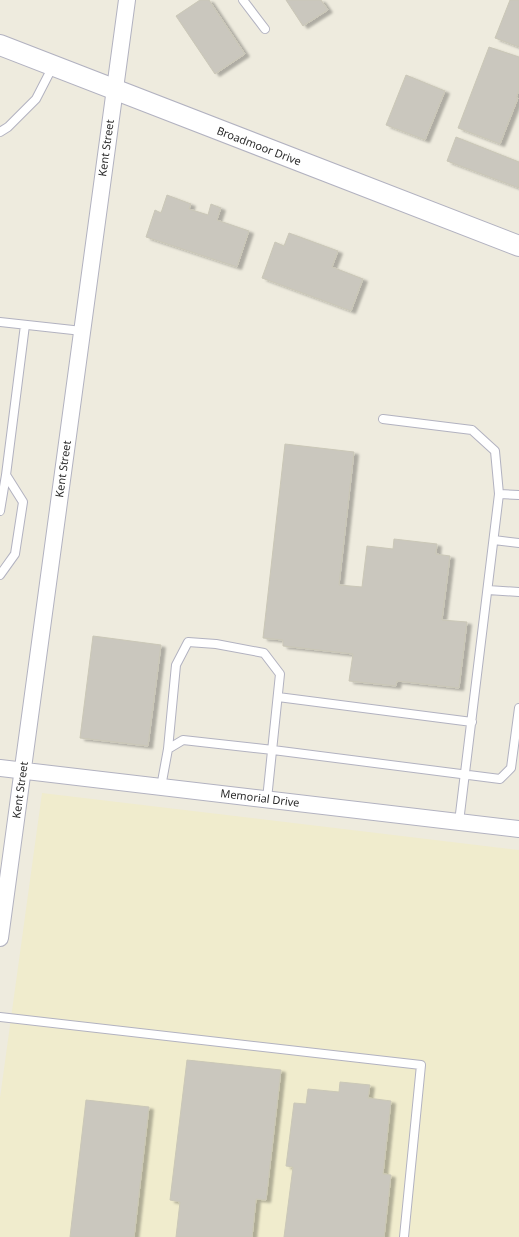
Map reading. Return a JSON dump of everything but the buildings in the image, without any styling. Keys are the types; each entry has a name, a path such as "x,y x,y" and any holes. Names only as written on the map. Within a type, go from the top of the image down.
{"street":[{"name":"Kent Street","path":"0,938 127,0"},
{"name":"Broadmoor Drive","path":"0,45 519,246"},
{"name":"Memorial Drive","path":"0,768 519,829"}],"lane":[{"path":"243,0 265,29"},
{"path":"0,132 8,127 36,99 53,66"},
{"path":"0,322 82,331"},
{"path":"0,511 25,325"},
{"path":"382,419 472,430 495,451 499,494 459,822"},
{"path":"0,575 15,554 23,502 6,475"},
{"path":"499,494 519,495"},
{"path":"494,540 519,543"},
{"path":"488,590 519,592"},
{"path":"161,787 168,749 176,665 188,642 216,644 264,653 280,674 267,799"},
{"path":"278,697 472,722"},
{"path":"168,749 183,740 500,779 511,768 519,708"},
{"path":"0,1017 422,1065 404,1237"}],"shaded area":[{"path":"42,793 519,850 519,1237 0,1237 0,1098"}]}
